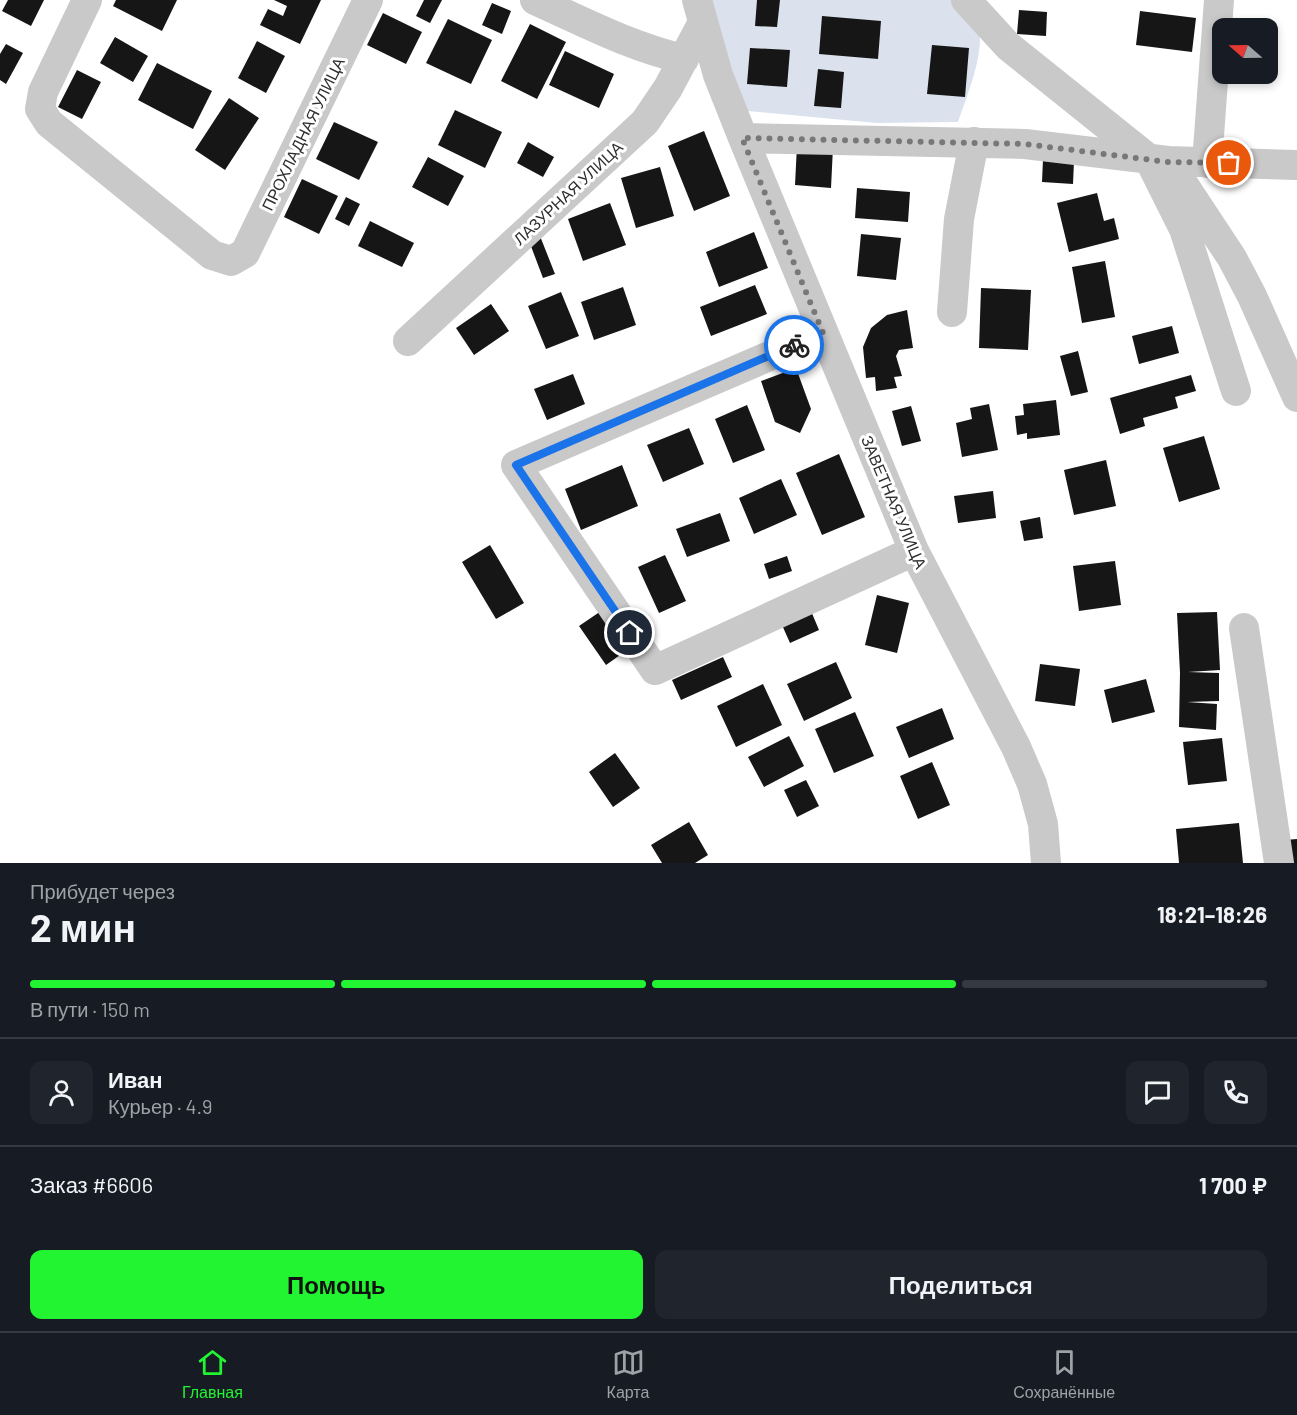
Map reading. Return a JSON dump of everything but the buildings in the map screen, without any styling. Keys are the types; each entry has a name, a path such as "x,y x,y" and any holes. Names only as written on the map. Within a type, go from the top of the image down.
{"street":[{"name":"ПРОХЛАДНАЯ УЛИЦА","path":"87,0 43,92 40,109 49,123 212,255 231,261 245,253 368,0"},
{"path":"535,0 624,41 651,51 684,59"},
{"path":"966,0 1008,46 1159,160 1247,286 1297,397"},
{"path":"1207,163 1219,0"},
{"name":"ЛАЗУРНАЯ УЛИЦА","path":"408,341 645,122 684,59 700,12"},
{"name":"ЗАВЕТНАЯ УЛИЦА","path":"700,12 742,138 914,552 1016,747 1032,784 1043,824 1046,863"},
{"path":"742,138 1025,144 1159,160 1297,165"},
{"path":"952,312 960,219 974,142"},
{"path":"1159,160 1184,229 1236,391"},
{"path":"823,333 516,465 655,670 914,552"},
{"path":"1244,628 1279,863"}],"shaded area":[{"path":"701,0 954,0 975,22 980,34 978,59 958,122 876,123 737,110"}],"way so far":[{"path":"794,345 823,333 742,138 1025,144 1168,162 1229,163"}],"route":[{"path":"630,633 516,465 794,345"}]}
